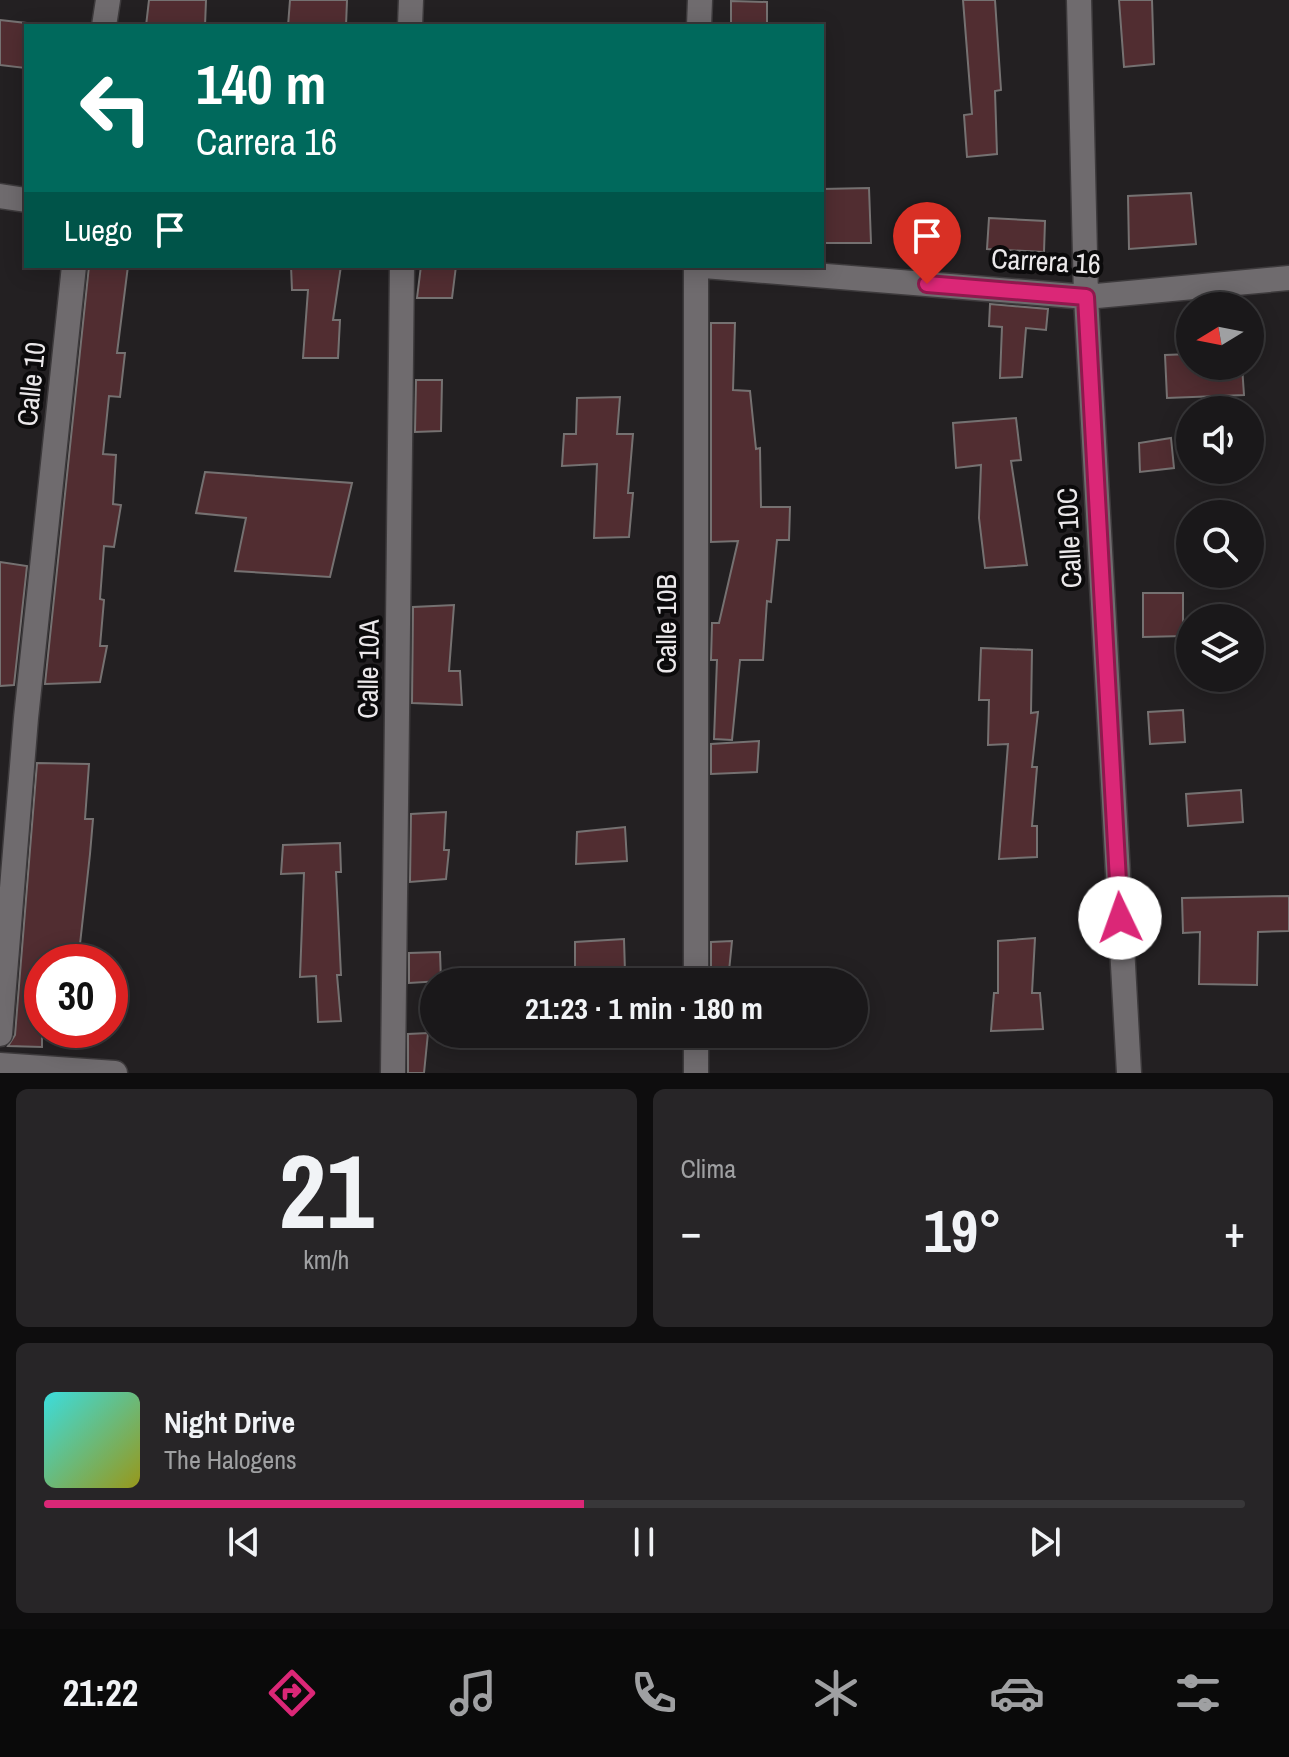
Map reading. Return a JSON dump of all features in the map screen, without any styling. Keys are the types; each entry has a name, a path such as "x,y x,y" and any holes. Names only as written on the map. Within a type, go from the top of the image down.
{"street":[{"path":"104,24 108,0"},
{"path":"410,24 411,0"},
{"path":"699,24 700,0"},
{"name":"Calle 10C","path":"1079,0 1086,297 1129,1073"},
{"path":"0,196 24,200"},
{"name":"Calle 10","path":"0,1034 26,718 74,268"},
{"name":"Calle 10A","path":"393,1073 402,268"},
{"name":"Calle 10B","path":"696,268 696,968"},
{"name":"Carrera 16","path":"729,268 1086,297 1289,278"},
{"path":"696,1048 696,1073"},
{"path":"0,1065 115,1073"}],"building":[{"path":"149,0 206,0 205,24 146,24"},
{"path":"290,0 347,0 346,24 288,24"},
{"path":"963,0 995,0 1001,90 995,91 997,154 967,157 964,115 972,114"},
{"path":"1119,0 1152,0 1154,64 1124,67"},
{"path":"731,1 767,2 767,24 731,24"},
{"path":"0,20 26,23 24,68 0,65"},
{"path":"869,188 871,243 824,243 824,189"},
{"path":"1191,193 1196,244 1129,249 1128,196"},
{"path":"989,218 1045,221 1044,252 987,249"},
{"path":"89,268 128,268 117,353 125,353 120,397 109,396 103,454 116,455 113,504 121,505 114,547 104,546 100,646 107,646 100,682 45,684"},
{"path":"291,268 341,268 333,320 340,320 338,358 303,358 308,290 292,290"},
{"path":"421,268 456,268 452,298 417,298"},
{"path":"990,304 1048,309 1046,330 1026,328 1022,377 1000,378 1002,327 989,326"},
{"path":"711,323 735,323 733,390 750,391 756,449 760,448 761,507 790,507 789,540 777,540 771,602 767,601 763,660 740,660 732,740 714,739 717,660 711,660 712,623 719,623 738,541 711,542"},
{"path":"1165,355 1176,355 1176,380 1243,380 1244,395 1167,398"},
{"path":"416,380 442,380 441,431 415,432"},
{"path":"620,397 617,434 633,434 628,493 633,493 629,537 594,538 597,464 562,466 564,434 576,434 577,398"},
{"path":"1016,418 1021,460 1011,461 1027,565 985,568 979,518 981,465 956,468 953,423"},
{"path":"1171,438 1174,468 1140,472 1139,443"},
{"path":"205,472 352,483 330,577 235,571 246,518 196,513"},
{"path":"0,562 27,566 14,685 0,686"},
{"path":"1143,593 1183,593 1183,604 1176,604 1176,636 1143,637"},
{"path":"454,605 449,671 460,671 462,705 412,703 413,607"},
{"path":"981,648 1032,650 1031,713 1038,712 1032,767 1037,767 1032,826 1037,826 1037,857 999,859 1008,744 988,745 989,700 979,700"},
{"path":"1183,710 1185,742 1150,744 1148,712"},
{"path":"759,741 757,772 711,774 711,744"},
{"path":"37,763 89,764 85,819 93,819 80,944 24,944 24,1046 8,1046 15,1035"},
{"path":"1241,790 1243,822 1188,826 1186,794"},
{"path":"446,812 444,850 449,850 446,879 410,882 411,814"},
{"path":"625,827 627,861 576,864 577,832"},
{"path":"340,843 341,872 336,872 341,975 337,975 341,1021 318,1022 316,976 300,977 304,873 281,874 283,845"},
{"path":"1289,896 1289,931 1258,932 1257,985 1199,984 1200,932 1183,933 1182,898"},
{"path":"1035,938 1032,993 1040,993 1043,1029 991,1031 994,993 998,993 998,941"},
{"path":"624,939 625,968 575,968 575,942"},
{"path":"732,941 729,968 711,968 711,942"},
{"path":"440,952 441,968 420,968 420,982 409,983 409,953"},
{"path":"420,1033 420,1048 426,1048 424,1073 408,1073 408,1034"}],"route":[{"path":"927,284 1086,297 1120,918"}]}
